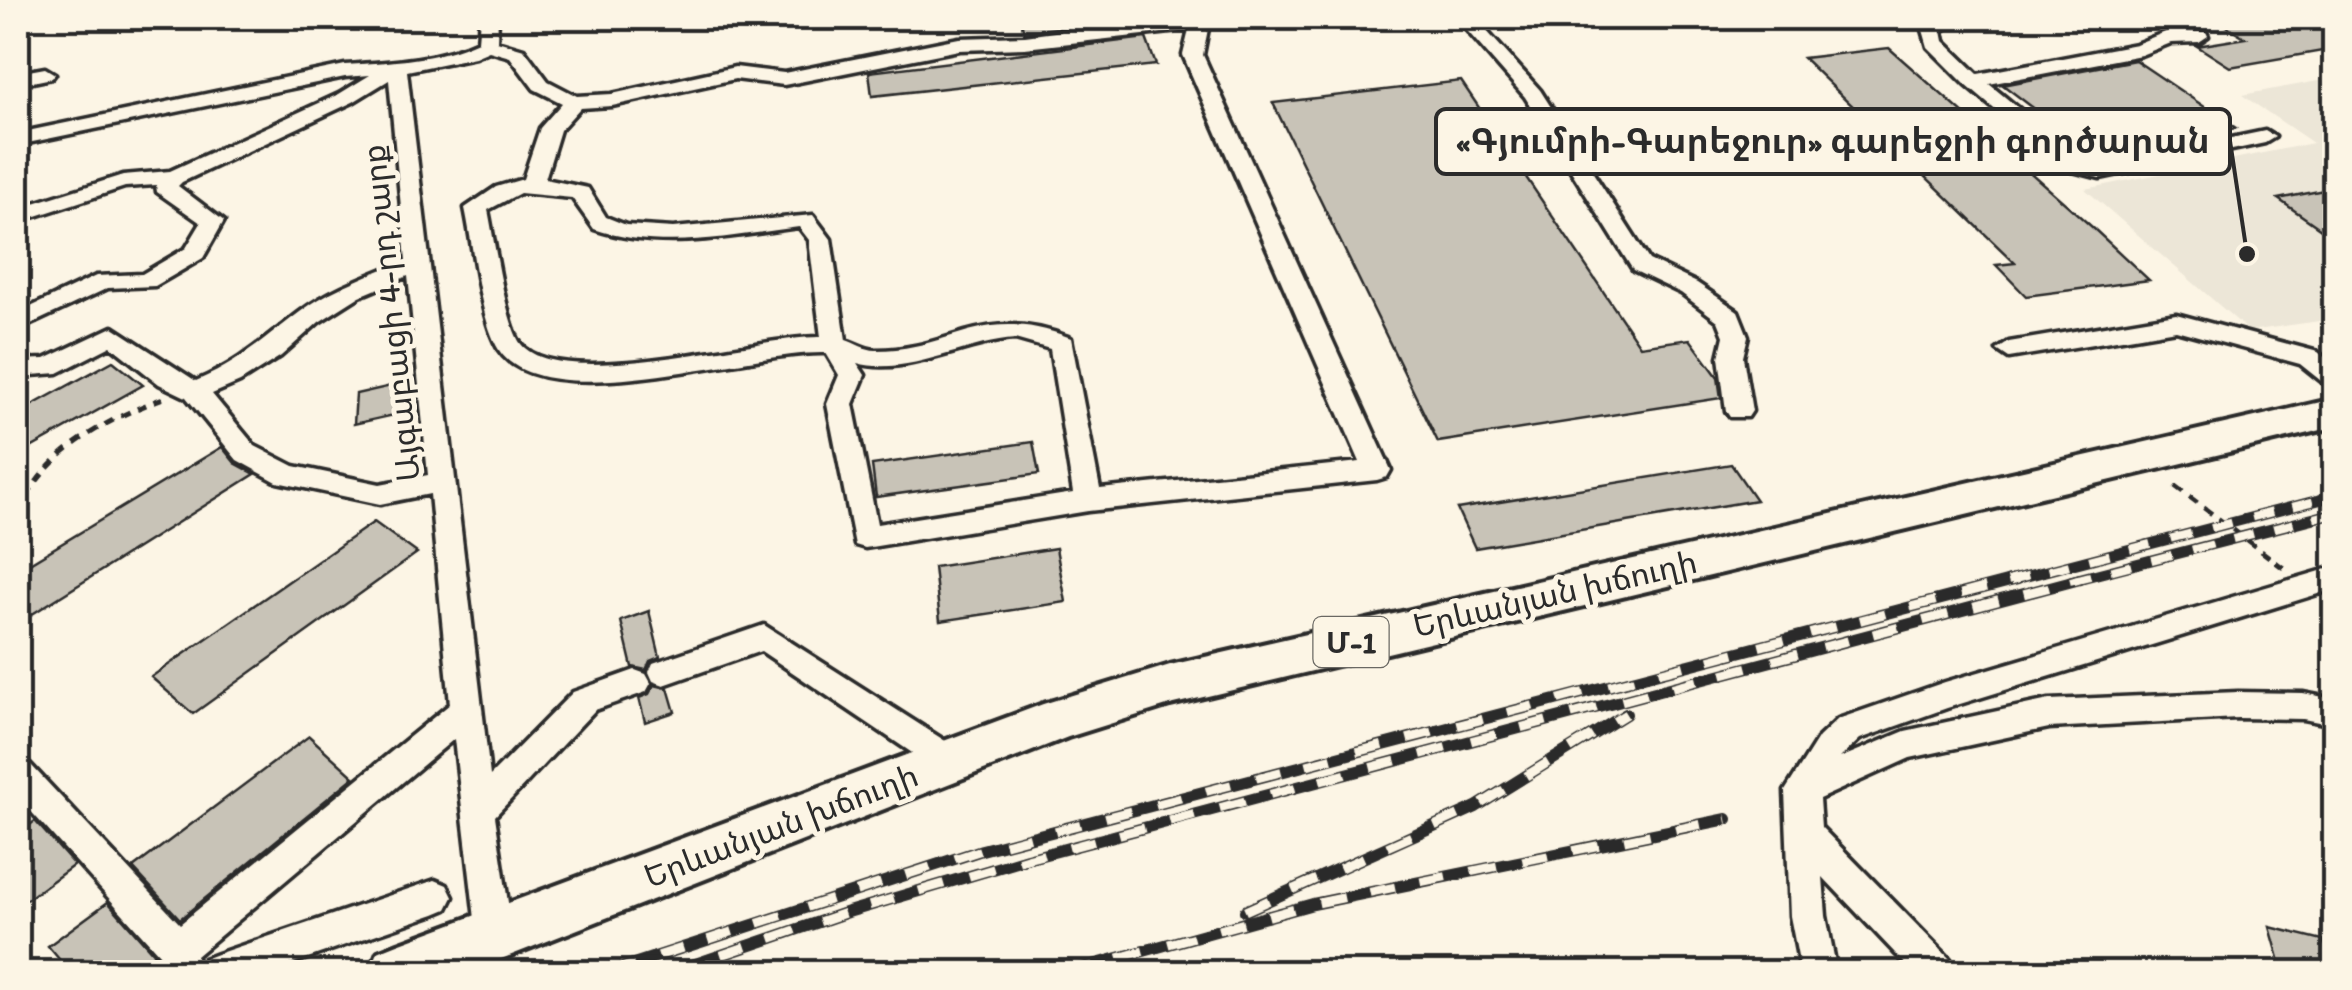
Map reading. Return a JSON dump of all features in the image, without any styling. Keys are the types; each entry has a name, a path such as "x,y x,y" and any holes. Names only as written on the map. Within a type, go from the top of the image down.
{"highway":[{"name":"Երևանյան խճուղի","path":"398,972 1060,719 1170,685 2334,413"}],"street":[{"path":"487,44 489,18"},
{"path":"1465,18 1534,94 1641,265 1689,288 1728,317 1736,336 1731,357 1738,411"},
{"path":"1951,18 1932,30 1935,42 1973,81 2073,164 2100,172 2265,137"},
{"path":"18,138 346,71 397,68 468,53 487,44 518,53 540,86 574,102 612,100 736,73 784,79 958,44 1025,42 1199,21 1193,56 1377,470 1088,501 865,537 840,404 852,375 834,346 820,239 805,220 669,234 622,231 598,222 580,193 532,182 508,186 476,208 509,348 534,366 563,373 642,370 766,348 834,346 875,359 1009,328 1040,332 1062,344 1088,501"},
{"path":"1973,81 2142,49 2168,37 2199,36"},
{"path":"18,215 136,178 174,177 346,98 397,68"},
{"name":"Այգաբացի 4-րդ շարք","path":"397,68 478,811 496,936"},
{"path":"18,78 45,74"},
{"path":"532,182 550,128 574,102"},
{"path":"18,322 104,280 147,282 195,253 213,222 165,188 174,177"},
{"path":"192,389 231,376 272,350 310,316 352,291 419,263"},
{"path":"2009,350 2176,322 2309,358 2334,378"},
{"path":"18,368 49,367 112,336 168,378 192,389 246,453 287,475 380,494 442,482"},
{"path":"1819,972 1808,916 1802,791 1830,747 1849,729 2320,581"},
{"path":"478,811 584,701 764,637 950,761"},
{"path":"1802,791 1905,746 2049,714 2238,705 2303,706 2334,712"},
{"path":"18,774 178,960 468,709"},
{"path":"1804,834 1936,972"},
{"path":"217,972 435,898"}],"path":[{"path":"18,512 24,492 53,459 144,405 192,389"},
{"path":"2175,486 2320,581"}],"shaded area":[{"path":"2334,78 2334,319 2249,331 2085,189 2313,143 2242,95"}],"building":[{"path":"1020,18 1138,18 1024,32"},
{"path":"2214,18 2305,18 2305,28 2334,23 2334,49 2230,67 2197,46 2246,38"},
{"path":"1146,38 1156,65 872,96 869,72"},
{"path":"1889,48 2149,280 2026,296 1996,265 2015,263 1803,58"},
{"path":"2135,60 2236,128 2094,154 2003,85"},
{"path":"1461,81 1640,346 1690,339 1718,377 1721,398 1438,442 1273,103"},
{"path":"2334,188 2334,238 2278,199"},
{"path":"113,361 143,385 18,455 18,413"},
{"path":"404,383 403,413 354,424 356,394"},
{"path":"1033,442 1039,474 876,497 872,465"},
{"path":"222,447 235,463 255,474 18,623 18,570"},
{"path":"1731,464 1756,500 1475,548 1457,509"},
{"path":"374,522 417,553 193,714 151,677"},
{"path":"1056,548 1066,602 940,621 934,567"},
{"path":"649,611 660,657 650,661 646,670 632,667 621,621"},
{"path":"654,685 668,688 675,712 645,722 639,698 649,694"},
{"path":"309,736 354,777 180,919 133,868"},
{"path":"35,821 74,865 18,906 18,834"},
{"path":"108,902 154,954 131,972 70,972 48,946"},
{"path":"2270,927 2323,940 2334,972 2283,972"}],"railway":[{"path":"2008,581 2334,496"},
{"path":"2070,581 2334,513"},
{"path":"609,972 982,850 2018,579"},
{"path":"672,972 848,912 1027,859 2080,579"},
{"path":"1245,911 1476,807 1626,714"},
{"path":"1068,972 1313,904 1727,819"}],"place":[{"name":"«Գյումրի-Գարեջուր» գարեջրի գործարան","path":"2247,254"}]}
